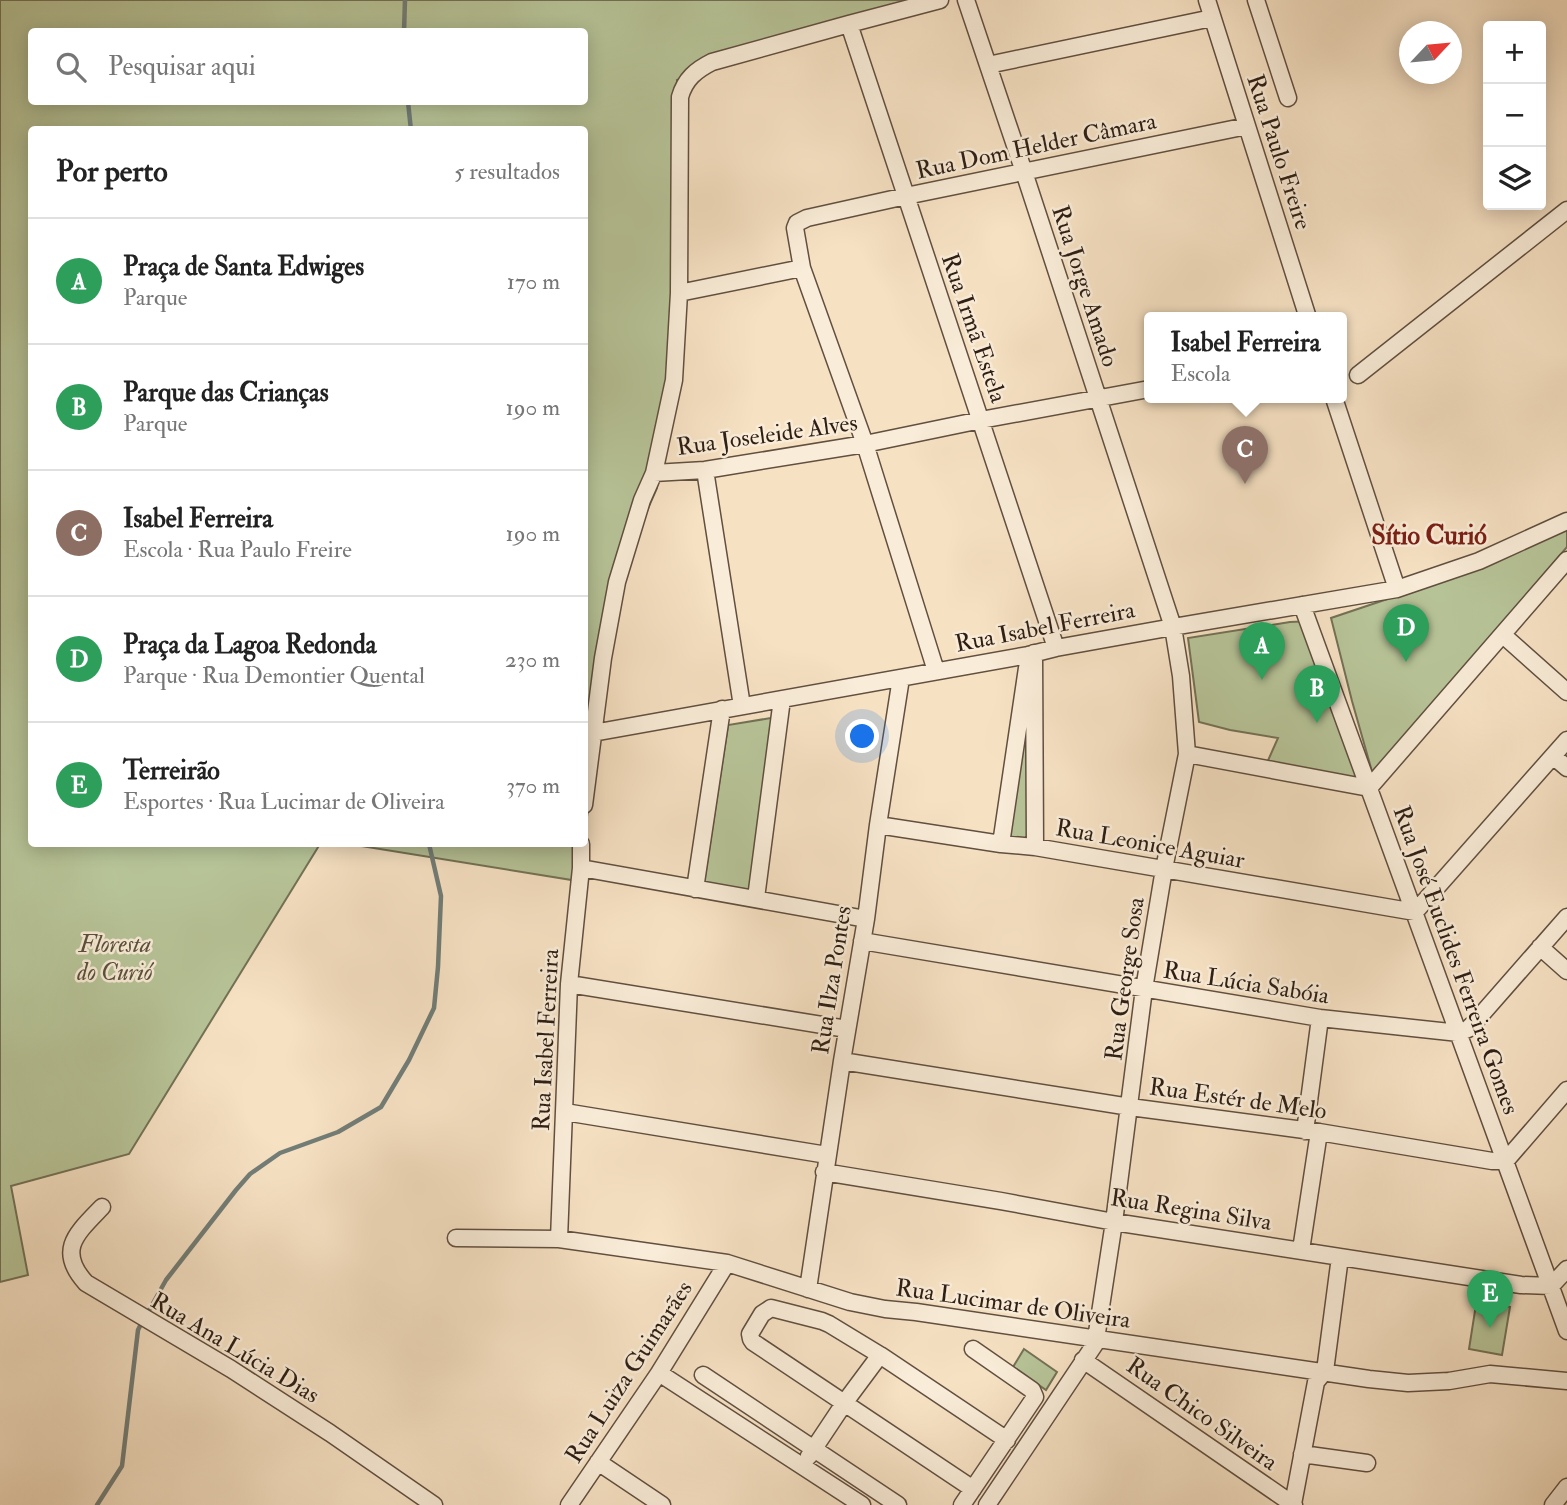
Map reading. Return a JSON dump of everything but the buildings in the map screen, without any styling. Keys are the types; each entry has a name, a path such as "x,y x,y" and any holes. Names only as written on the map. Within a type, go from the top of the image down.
{"street":[{"path":"654,473 674,380 679,293 680,97 683,86 699,69 712,62 940,0"},
{"name":"Rua Jorge Amado","path":"966,0 1173,627"},
{"name":"Rua Paulo Freire","path":"1207,0 1306,312"},
{"path":"1256,0 1288,98"},
{"path":"988,65 1212,18"},
{"name":"Rua Irmã Estela","path":"849,23 1056,648"},
{"name":"Rua Dom Helder Câmara","path":"802,268 795,228 797,223 807,218 1247,126"},
{"path":"1358,375 1567,209"},
{"path":"679,293 802,268 865,444 936,671"},
{"name":"Rua Joseleide Alves","path":"593,733 617,582 642,500 654,473 705,470 865,444 1144,390"},
{"path":"1336,403 1397,589"},
{"path":"705,470 742,706"},
{"name":"Rua Isabel Ferreira","path":"593,733 1397,589 1479,561 1567,521"},
{"path":"1187,754 1369,788 1567,560"},
{"name":"Rua José Euclides Ferreira Gomes","path":"1302,605 1567,1331"},
{"name":"Rua George Sosa","path":"1096,1339 1130,1107 1144,989 1187,754 1181,676 1173,627"},
{"path":"1503,635 1567,692"},
{"path":"1002,844 1031,654"},
{"path":"1031,654 1035,847"},
{"name":"Rua Ilza Pontes","path":"808,1289 901,678"},
{"path":"756,898 782,699"},
{"path":"695,889 722,709"},
{"path":"588,773 593,733"},
{"path":"1415,912 1567,740"},
{"path":"1553,756 1567,768"},
{"name":"Rua Leonice Aguiar","path":"878,825 1035,847 1415,912"},
{"name":"Rua Isabel Ferreira","path":"559,1239 569,984 581,847"},
{"path":"581,868 866,919"},
{"path":"1459,1033 1474,1023 1567,917"},
{"name":"Rua Lúcia Sabóia","path":"862,941 1320,1018 1459,1033"},
{"path":"1540,947 1567,971"},
{"path":"569,984 847,1029"},
{"path":"1301,1250 1320,1018"},
{"name":"Rua Estér de Melo","path":"842,1060 1130,1107 1505,1161"},
{"path":"1505,1161 1567,1090"},
{"path":"565,1112 827,1155"},
{"name":"Rua Regina Silva","path":"824,1172 1114,1222 1521,1285 1551,1286"},
{"name":"Rua Ana Lúcia Dias","path":"102,1207 73,1243 72,1262 76,1272 86,1283 231,1369 435,1505"},
{"name":"Rua Lucimar de Oliveira","path":"456,1238 559,1239 727,1263 850,1302 885,1309 1369,1379 1408,1383 1449,1381 1490,1374 1567,1381"},
{"path":"1294,1505 1316,1382 1325,1371 1340,1257"},
{"name":"Rua Luiza Guimarães","path":"569,1505 659,1373 727,1263"},
{"path":"1551,1286 1567,1269"},
{"path":"973,1489 754,1342 750,1334 762,1314 771,1308 822,1321 880,1355 1007,1440"},
{"path":"987,1505 1096,1339"},
{"path":"962,1505 1035,1397 1035,1393 973,1349"},
{"path":"802,1467 880,1355"},
{"name":"Rua Chico Silveira","path":"1083,1360 1294,1505"},
{"path":"659,1373 862,1505"},
{"path":"704,1375 898,1505"},
{"path":"1302,1454 1367,1463"},
{"path":"598,1462 662,1505"},
{"path":"1553,1505 1567,1487"}],"green space":[{"name":"Floresta do Curió","path":"0,0 933,0 677,80 678,329 657,488 619,575 588,809 588,126 28,126 28,847 318,847 129,1154 11,1186 28,1275 0,1282"},
{"path":"1567,525 1567,547 1373,775 1331,618 1453,577"},
{"path":"1313,621 1363,782 1266,765 1278,738 1199,722 1188,638 1290,622"},
{"path":"1028,683 1030,839 1007,836"},
{"path":"777,717 752,890 704,883 728,725"},
{"path":"368,847 583,847 578,881"},
{"path":"1477,1298 1510,1307 1502,1355 1469,1349"},
{"path":"1024,1349 1057,1372 1046,1390 1013,1367"}],"waterway":[{"path":"404,28 405,0"},
{"path":"408,105 411,126"},
{"path":"147,1314 166,1280 250,1174 280,1153 338,1132 381,1107 409,1060 434,1008 441,896 430,847"},
{"path":"97,1505 122,1466 138,1330 142,1322"}],"place":[{"name":"Isabel Ferreira","path":"1245,484"},
{"name":"Praça da Lagoa Redonda","path":"1406,662"},
{"name":"Praça de Santa Edwiges","path":"1262,680"},
{"name":"Parque das Crianças","path":"1317,723"},
{"name":"Terreirão","path":"1490,1328"}],"district":[{"name":"Sítio Curió","path":"1429,536"}]}
